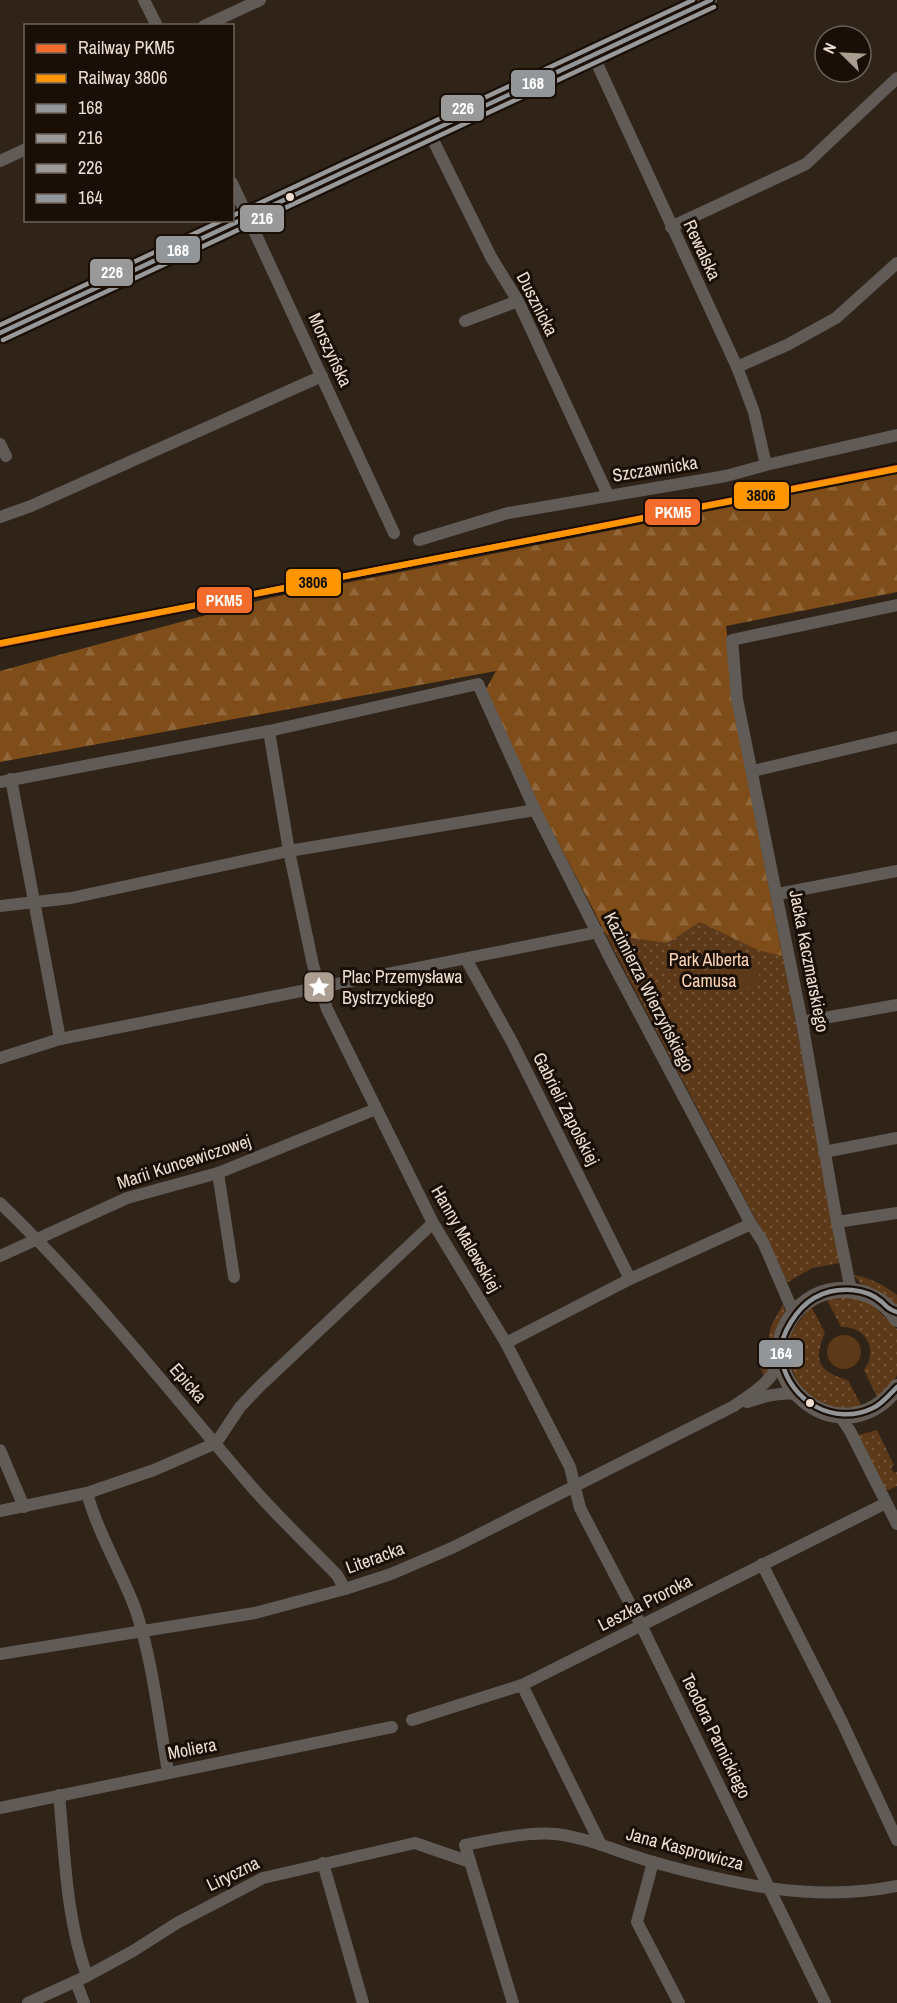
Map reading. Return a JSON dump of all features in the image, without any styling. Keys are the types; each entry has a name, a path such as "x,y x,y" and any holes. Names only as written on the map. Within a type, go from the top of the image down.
{"street":[{"path":"144,0 156,24"},
{"path":"208,24 260,0"},
{"path":"0,333 711,0"},
{"name":"Rewalska","path":"593,55 737,367 754,412 766,465"},
{"path":"671,227 806,164 897,78"},
{"name":"Dusznicka","path":"429,132 491,257 518,301 608,495"},
{"path":"0,161 24,150"},
{"name":"Morszyńska","path":"234,187 394,533"},
{"path":"737,367 787,345 836,318 897,263"},
{"path":"465,321 518,301"},
{"path":"0,517 31,506 322,376"},
{"name":"Szczawnicka","path":"419,540 508,513 726,476 897,435"},
{"path":"0,444 6,456"},
{"name":"Jacka Kaczmarskiego","path":"851,1290 778,894 737,699 732,640 897,605"},
{"name":"Kazimierza Wierzyńskiego","path":"269,731 478,684 536,810 751,1224 763,1242 794,1314"},
{"path":"60,1039 35,901 5,780 269,731"},
{"name":"Hanny Malewskiej","path":"269,731 289,851 313,965 327,1009 433,1222 506,1343 570,1467 576,1485"},
{"path":"753,771 897,737"},
{"path":"0,906 71,898 289,851 536,810"},
{"path":"778,894 897,872"},
{"path":"0,1058 60,1039 598,932"},
{"name":"Gabrieli Zapolskiej","path":"466,959 528,1072 630,1279"},
{"path":"802,1022 897,1005"},
{"name":"Marii Kuncewiczowej","path":"0,1256 127,1198 218,1173 376,1109"},
{"path":"824,1152 897,1138"},
{"path":"218,1173 234,1277"},
{"name":"Epicka","path":"0,1203 38,1239 252,1487 337,1575 345,1589"},
{"path":"837,1222 897,1213"},
{"path":"0,1511 87,1493 154,1470 216,1443 240,1407 257,1389 433,1222"},
{"path":"506,1343 630,1279 751,1224"},
{"path":"895,1314 866,1293 836,1290 821,1294 802,1305 794,1314 786,1328 781,1359 786,1378 796,1394 808,1405 823,1413 840,1416 869,1411 884,1401 897,1387"},
{"name":"Literacka","path":"0,1654 255,1613 391,1574 454,1547 734,1406 765,1385 775,1373 781,1359"},
{"name":"Literacka","path":"734,1406 771,1395 796,1394"},
{"path":"840,1416 897,1524"},
{"path":"0,1450 24,1507"},
{"name":"Teodora Parnickiego","path":"576,1485 580,1508 641,1625 825,2003"},
{"path":"87,1493 96,1525 123,1581 142,1632 168,1772"},
{"name":"Leszka Proroka","path":"412,1720 522,1685 886,1503"},
{"path":"762,1564 842,1722 897,1840"},
{"path":"522,1685 601,1845"},
{"name":"Moliera","path":"0,1808 392,1727"},
{"path":"59,1795 84,2003"},
{"name":"Jana Kasprowicza","path":"470,1862 465,1845 509,1836 555,1834 601,1845 653,1862 770,1889 839,1893 897,1886"},
{"name":"Liryczna","path":"28,2003 81,1979 133,1951 177,1923 263,1878 415,1843 470,1862"},
{"path":"470,1862 513,2003"},
{"path":"653,1862 637,1922 679,2003"},
{"path":"323,1863 361,2002"}],"green space":[{"path":"897,474 897,592 726,626 738,728 782,956 758,950 700,922 667,943 606,934 539,806 486,689 496,671 0,762 0,671 269,598"},
{"name":"Park Alberta Camusa","path":"770,882 840,1263 812,1268 786,1283 775,1256 596,916"},
{"path":"756,961 761,985 727,991 722,967"},
{"path":"854,1275 872,1280 892,1291 897,1295 897,1306 860,1283"},
{"path":"835,1296 866,1299 897,1329 897,1375 878,1399 864,1370 870,1355 868,1341 857,1330 841,1327 826,1298"},
{"path":"784,1303 785,1314 773,1364 764,1376 760,1368 767,1355 770,1330"},
{"path":"811,1306 825,1333 819,1351 821,1364 831,1373 848,1380 862,1407 829,1408 801,1390 788,1360 791,1332"},
{"path":"844,1335 856,1340 861,1352 856,1364 844,1369 832,1364 827,1352 832,1340"},
{"path":"877,1430 894,1465 891,1468 894,1473 897,1472 897,1486 889,1490 885,1489 858,1435"}],"rail line":[{"name":"PKM5","path":"0,644 897,468"},
{"name":"3806","path":"1,643 897,469"}],"transit line":[{"name":"226","path":"234,215 693,0"},
{"name":"168","path":"0,333 711,0"},
{"name":"216","path":"3,340 714,7"},
{"name":"226","path":"0,325 219,222"},
{"name":"164","path":"897,1312 875,1297 860,1291 842,1290 825,1293 809,1301 797,1314 786,1331 781,1351 782,1361 794,1388 816,1407 829,1412 858,1413 873,1408 897,1387"}],"place":[{"name":"Plac Przemysława Bystrzyckiego","path":"319,987"}]}
